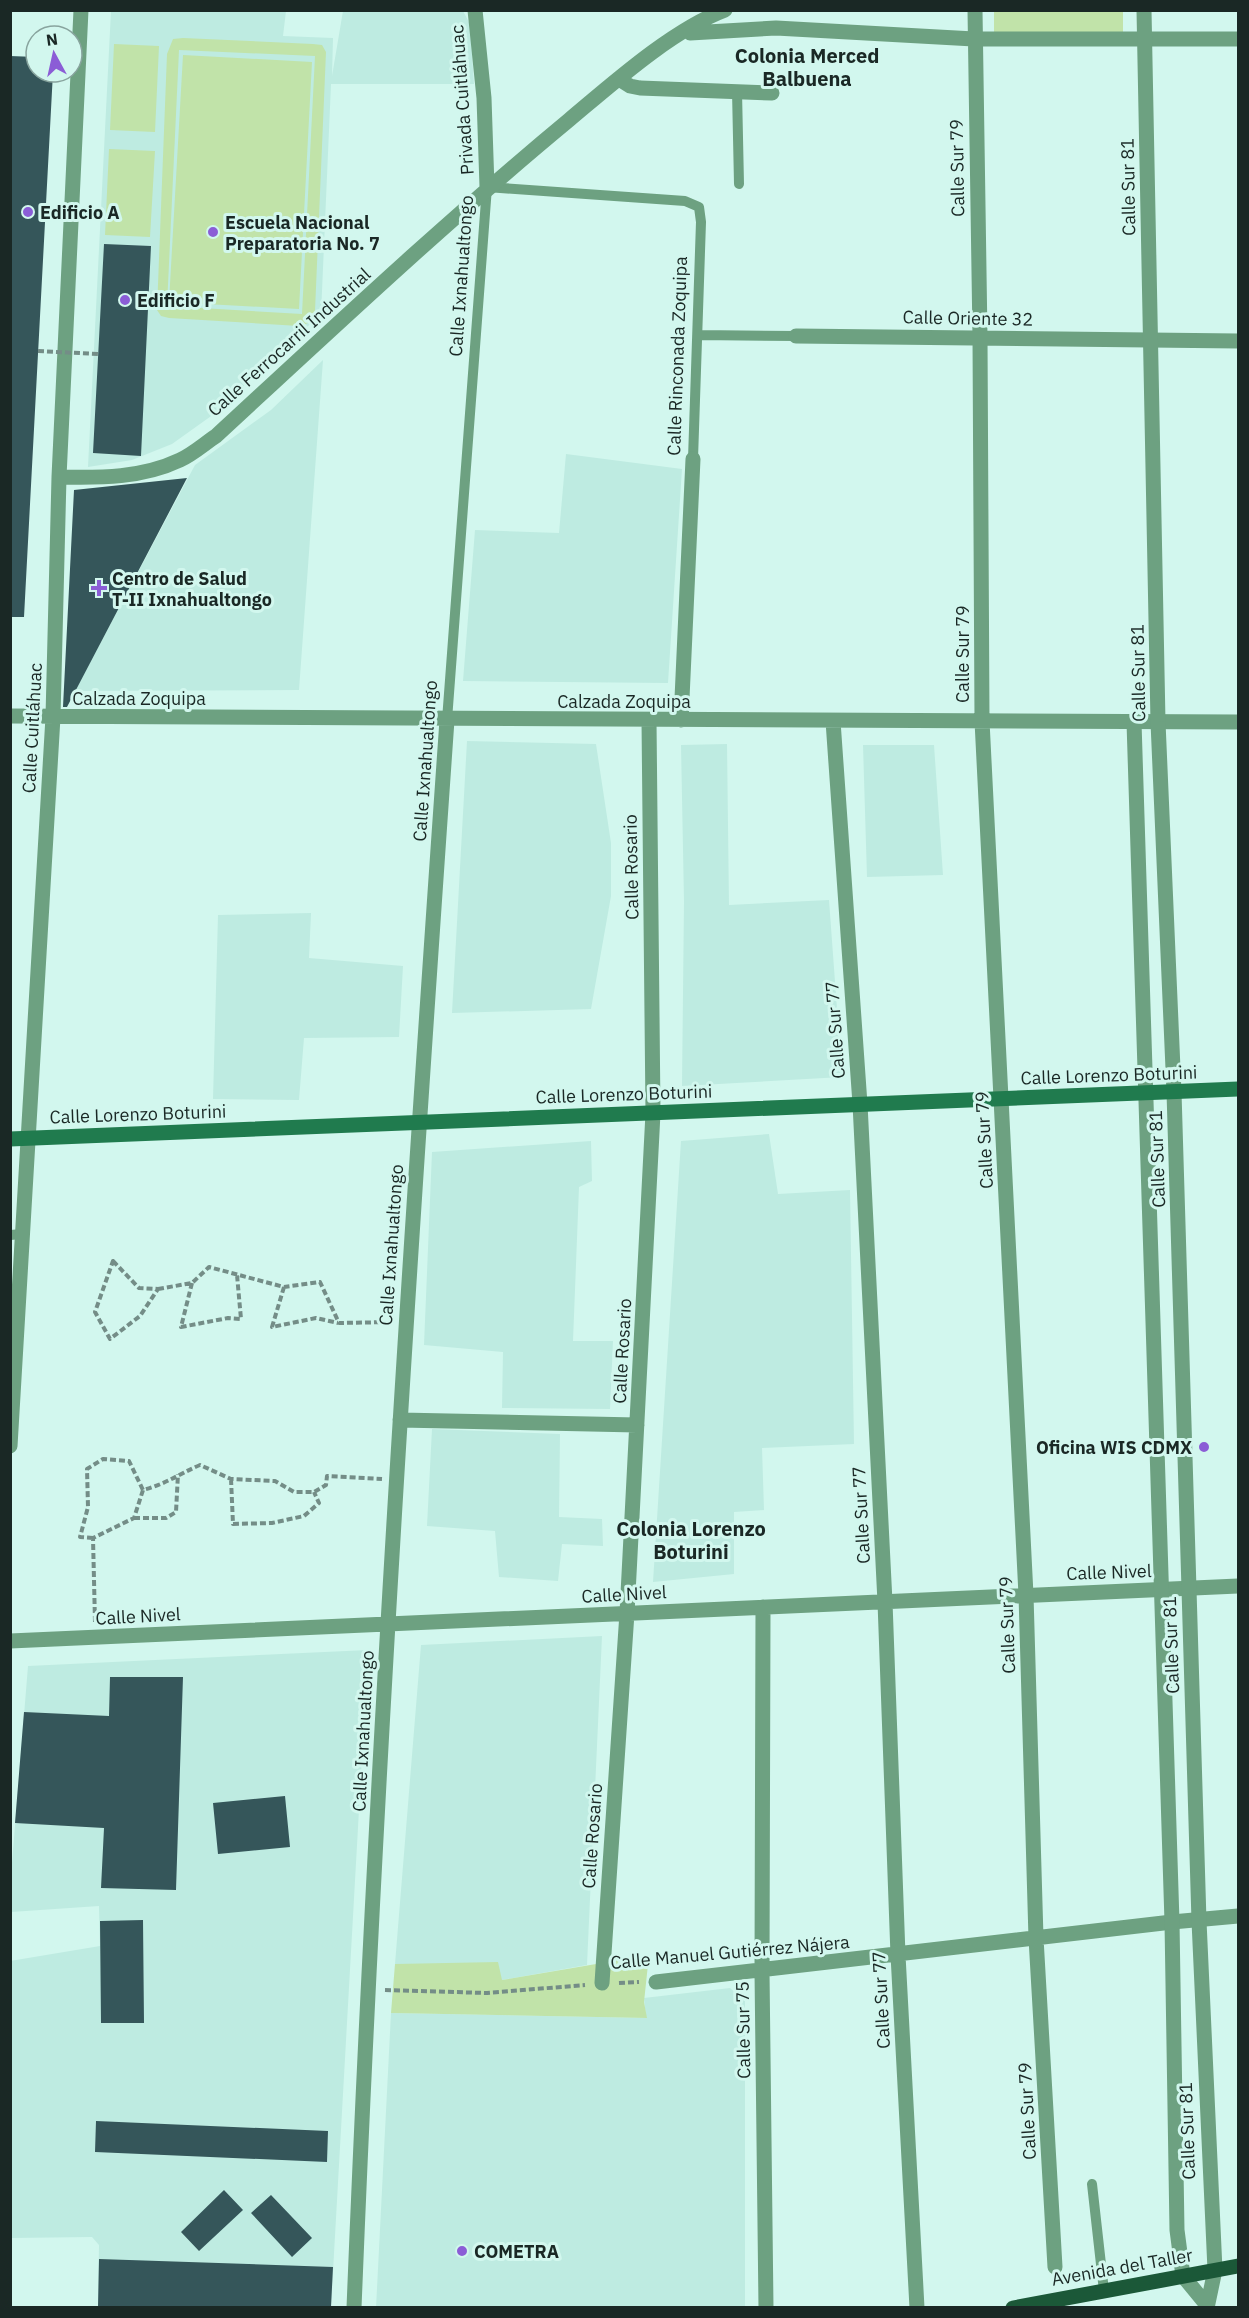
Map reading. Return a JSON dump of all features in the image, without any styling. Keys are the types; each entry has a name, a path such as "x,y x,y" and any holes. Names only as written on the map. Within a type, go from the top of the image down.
{"main road":[{"name":"Calle Lorenzo Boturini","path":"10,1139 1239,1089"},
{"name":"Avenida del Taller","path":"1013,2307 1058,2303 1104,2290 1239,2266"}],"street":[{"name":"Calle Cuitláhuac","path":"10,1446 17,1235 29,1138 53,717 59,477 81,10"},
{"name":"Privada Cuitláhuac","path":"475,10 484,98 488,187"},
{"name":"Calle Sur 79","path":"975,10 981,337 982,721 1026,1596 1036,1938 1055,2267"},
{"name":"Calle Sur 81","path":"1144,10 1158,722 1174,1092 1199,1921 1215,2270 1207,2306"},
{"name":"Calle Ferrocarril Industrial","path":"59,477 112,478 146,471 181,460 216,436 488,187 619,79 682,33 722,11"},
{"path":"722,11 722,29"},
{"path":"682,33 722,29 776,28 974,39 1239,39"},
{"path":"619,79 630,86 640,88 772,93"},
{"name":"Calle Oriente 32","path":"796,336 1239,341"},
{"name":"Calle Rinconada Zoquipa","path":"681,720 693,459"},
{"name":"Calzada Zoquipa","path":"10,717 1239,722"},
{"name":"Calle Ixnahualtongo","path":"354,2307 367,1990 405,1322 447,720"},
{"name":"Calle Rosario","path":"602,1983 627,1613 653,1113 649,720"},
{"name":"Calle Sur 77","path":"833,721 860,1104 885,1602 898,1955 917,2307"},
{"name":"Calle Sur 81","path":"1134,722 1172,1922 1177,2230 1183,2276"},
{"path":"400,1420 638,1425"},
{"name":"Calle Nivel","path":"10,1641 1239,1586"},
{"name":"Calle Sur 75","path":"763,1607 762,1971 766,2307"},
{"name":"Calle Manuel Gutiérrez Nájera","path":"656,1982 1239,1916"},
{"path":"1183,2276 1207,2306"}],"lane":[{"path":"737,91 739,184"},
{"name":"Calle Rinconada Zoquipa","path":"488,187 685,201 699,207 702,222 693,459"},
{"name":"Calle Ixnahualtongo","path":"447,720 488,187"},
{"name":"Calle Oriente 32","path":"698,335 796,336"},
{"path":"1092,2184 1104,2290"}],"path":[{"path":"38,351 98,354"},
{"path":"158,1289 140,1316 110,1339 95,1312 113,1261 139,1288 158,1289 192,1283"},
{"path":"237,1275 241,1319 228,1318 181,1327 192,1283 210,1266 284,1287 320,1282 339,1323"},
{"path":"284,1287 272,1326 316,1317 339,1323 405,1322"},
{"path":"134,1518 143,1490 129,1461 103,1459 87,1469 88,1507 80,1537 93,1538 134,1518 166,1518 176,1512 178,1474"},
{"path":"143,1490 168,1483 178,1474 200,1465 231,1479 275,1481 294,1492 314,1492 326,1485 327,1476 397,1480"},
{"path":"231,1479 233,1524 272,1523 304,1516 319,1503 314,1492"},
{"path":"93,1538 95,1638"},
{"name":"Calle Manuel Gutiérrez Nájera","path":"367,1990 487,1993 602,1983 656,1982"}],"shaded area":[{"name":"Escuela Nacional Preparatoria No. 7","path":"111,11 286,11 283,36 333,38 332,76 343,11 463,11 470,24 474,84 331,84 321,314 214,414 172,444 132,460 88,467"},
{"path":"323,360 299,690 75,691 195,465 271,410"},
{"path":"566,454 682,469 668,683 463,681 475,530 559,533"},
{"path":"467,741 596,744 611,843 611,896 591,1009 452,1013"},
{"path":"727,744 729,905 829,900 842,1077 682,1086 684,901 681,745"},
{"path":"863,745 934,745 943,875 867,877"},
{"path":"311,913 309,958 403,966 399,1037 304,1038 299,1100 213,1099 218,915"},
{"path":"769,1134 778,1194 850,1190 854,1444 762,1448 764,1510 734,1512 734,1574 653,1582 681,1141"},
{"path":"591,1141 592,1181 579,1187 573,1341 613,1341 610,1409 502,1408 503,1352 424,1345 432,1152"},
{"path":"432,1429 560,1434 559,1517 602,1519 603,1546 562,1544 558,1581 499,1577 495,1531 427,1526"},
{"path":"602,1636 587,1965 502,1980 395,1964 421,1645"},
{"path":"368,1650 331,2307 98,2307 99,2245 92,2237 11,2238 10,1961 100,1946 99,1906 11,1912 11,1875 28,1666"},
{"path":"730,1988 745,2001 745,2307 376,2308 391,2013 646,2018 644,1998"}],"green space":[{"path":"994,11 1123,11 1123,32 994,33"},
{"path":"173,39 313,44 322,45 326,52 315,311 310,322 299,326 169,318 161,316 157,310 167,54","holes":["179,50 315,56 302,314 167,306"]},
{"path":"114,44 159,46 155,132 110,130"},
{"path":"183,55 312,62 299,309 169,302"},
{"path":"109,149 155,151 150,237 105,235"},
{"path":"649,1955 644,2002 647,2018 391,2013 395,1964 498,1962 502,1980"}],"building":[{"name":"Edificio A","path":"10,56 24,57 24,84 52,84 24,617 10,617"},
{"name":"Edificio F","path":"104,244 151,246 141,456 93,453"},
{"name":"Centro de Salud T-II Ixnahualtongo","path":"187,478 67,707 63,707 74,490"},
{"path":"110,1677 183,1677 176,1890 101,1888 104,1828 15,1823 24,1712 109,1716"},
{"path":"285,1796 290,1847 218,1854 213,1803"},
{"path":"143,1920 144,2023 101,2023 100,1921"},
{"path":"96,2121 328,2131 327,2162 95,2152"},
{"path":"224,2190 243,2210 199,2251 181,2232"},
{"path":"271,2195 312,2238 292,2257 251,2213"},
{"path":"99,2259 333,2267 331,2307 98,2307"}],"place":[{"name":"Edificio A","path":"28,212"},
{"name":"Escuela Nacional Preparatoria No. 7","path":"213,232"},
{"name":"Edificio F","path":"125,300"},
{"name":"Centro de Salud T-II Ixnahualtongo","path":"99,588"},
{"name":"Oficina WIS CDMX","path":"1204,1447"},
{"name":"COMETRA","path":"462,2251"}],"district":[{"name":"Colonia Merced Balbuena","path":"807,66"},
{"name":"Colonia Lorenzo Boturini","path":"691,1540"}]}
